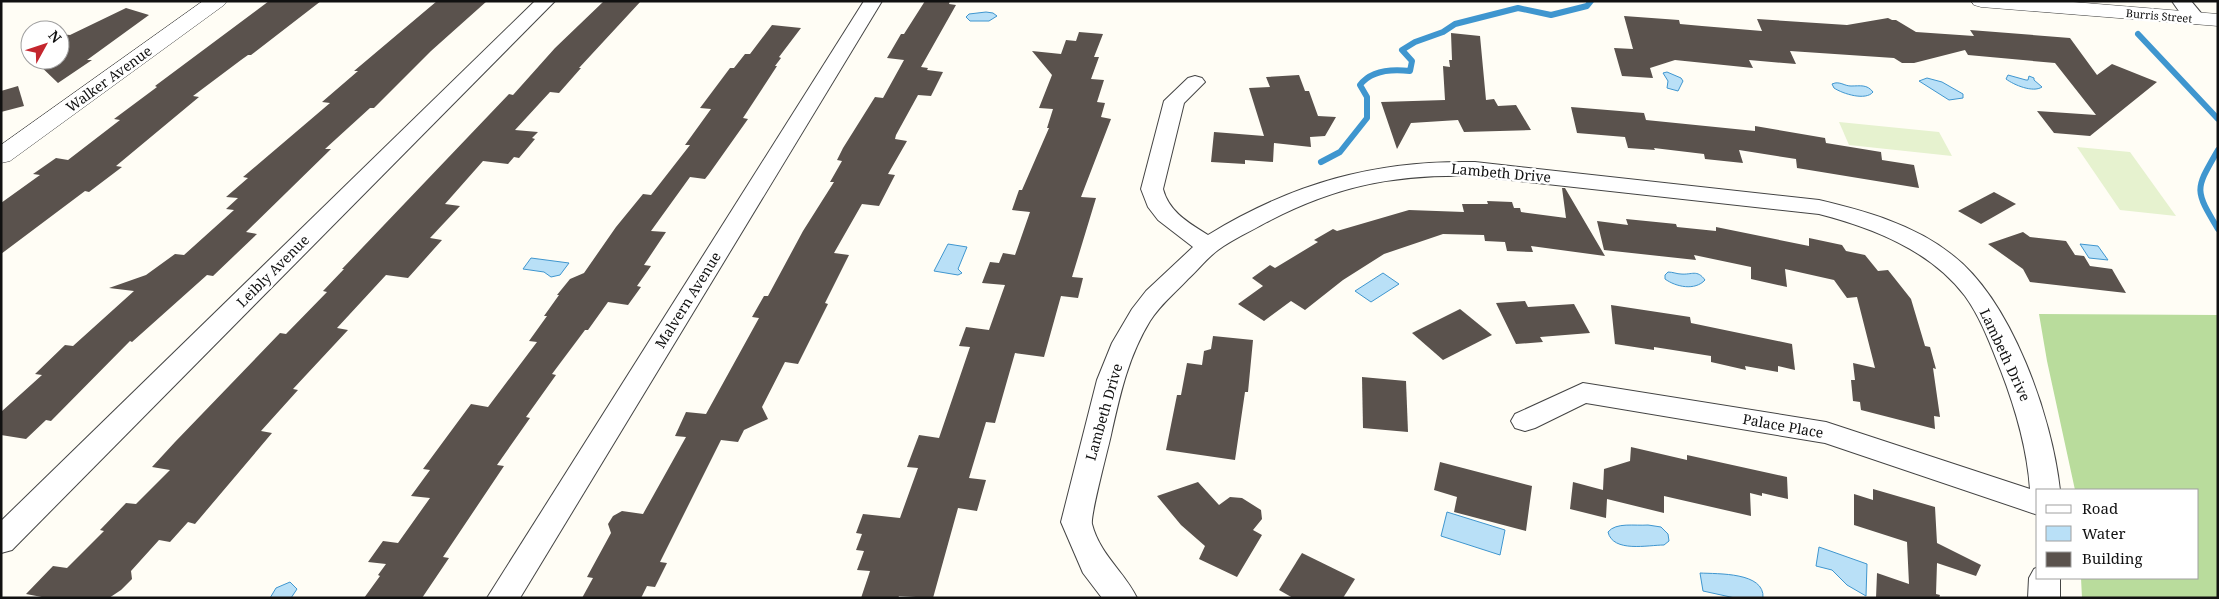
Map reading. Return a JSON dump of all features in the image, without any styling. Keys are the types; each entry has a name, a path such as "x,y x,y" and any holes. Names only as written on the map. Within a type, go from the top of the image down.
{"street":[{"name":"Walker Avenue","path":"1,156 217,1"},
{"name":"Leibly Avenue","path":"1,541 546,1"},
{"name":"Malvern Avenue","path":"503,598 873,1"},
{"name":"Burris Street","path":"1981,1 2208,20"},
{"path":"2181,1 2208,20 2218,41"},
{"path":"1195,82 1174,101 1152,189 1156,203 1167,216 1208,246"},
{"name":"Lambeth Drive","path":"1121,598 1094,564 1076,522 1110,380 1125,343 1141,315 1171,280 1208,246 1232,231 1288,202 1317,190 1373,176 1438,168 1475,169 1819,207 1889,229 1927,250 1953,270 1974,292 1993,323 2032,412 2040,446 2045,489"},
{"name":"Palace Place","path":"1525,421 1583,393 1826,433 2036,502"},
{"path":"2044,598 2045,579"}],"green space":[{"path":"1839,122 1939,132 1952,156 1849,145"},
{"path":"2077,147 2130,152 2176,216 2120,210"},
{"path":"2039,314 2218,315 2218,598 2082,598 2081,579 2199,579 2199,489 2075,489 2047,361"}],"water":[{"path":"986,12 997,16 989,21 970,21 966,17 969,14"},
{"path":"1667,72 1681,78 1683,81 1678,91 1667,88 1668,81 1663,73"},
{"path":"2008,75 2026,80 2028,80 2029,76 2034,78 2042,87 2029,89 2019,86 2006,79"},
{"path":"1927,78 1942,82 1963,94 1963,98 1949,100 1919,81"},
{"path":"1832,84 1866,87 1873,92 1865,96 1848,94 1834,88"},
{"path":"948,244 967,247 958,269 962,273 958,275 934,271"},
{"path":"2080,244 2098,246 2108,260 2089,258"},
{"path":"531,258 569,263 560,275 551,277 544,272 523,269"},
{"path":"1668,272 1697,274 1705,280 1696,286 1680,286 1665,279 1665,275"},
{"path":"1383,273 1399,284 1371,302 1355,291"},
{"path":"1447,512 1505,530 1500,555 1441,536"},
{"path":"1626,525 1661,527 1668,534 1669,541 1664,545 1624,545 1611,539 1608,532 1616,527"},
{"path":"1819,547 1867,564 1866,596 1847,585 1832,570 1816,566"},
{"path":"1700,573 1728,574 1749,579 1757,583 1762,590 1763,598 1735,598 1703,591"},
{"path":"290,582 297,589 291,598 270,598 276,588"}],"building":[{"path":"269,1 321,1 251,55 248,55 193,96 199,97 116,166 122,167 89,192 85,191 1,254 1,203 40,175 33,174 56,158 68,160 120,120 114,119 157,87 155,86"},
{"path":"437,1 487,1 431,51 374,108 370,108 325,149 331,149 246,232 257,234 213,276 207,275 132,342 130,341 51,421 46,420 26,439 1,435 1,412 42,375 35,374 65,345 73,346 134,291 109,288 146,275 175,254 184,255 234,210 226,209 238,198 226,197 248,178 243,177 330,103 322,102 358,71 354,71"},
{"path":"604,1 641,1 579,68 581,68 559,93 550,92 515,130 538,132 532,138 535,139 519,158 514,157 508,164 483,161 445,204 460,206 430,238 442,240 408,278 386,275 337,328 348,330 293,389 298,390 261,431 272,433 195,524 188,522 170,542 159,540 131,571 132,579 109,598 47,598 26,594 53,566 67,568 104,531 100,530 126,503 136,504 170,470 152,467 280,333 286,334 327,292 323,291 344,269 342,269 509,94 513,95 555,48"},
{"path":"925,1 950,1 949,4 956,5 921,67 928,68 927,70 943,72 931,96 918,95 896,135 895,139 907,141 888,174 895,175 879,206 862,204 834,253 849,255 825,303 828,304 798,364 785,362 762,407 768,419 744,430 738,442 721,440 660,562 667,563 655,587 647,586 641,598 582,598 593,578 587,577 611,533 608,524 613,516 622,511 643,514 686,437 675,436 686,412 706,414 759,318 752,317 764,296 768,296 803,231 834,182 830,182 842,161 837,160 843,148 875,97 883,98 904,60 887,58 901,34 904,34"},
{"path":"126,8 149,15 87,60 92,60 58,83 44,70 70,70 70,35"},
{"path":"1624,16 1679,20 1680,24 1762,31 1757,19 1847,25 1888,18 1896,20 1916,32 1974,36 1970,30 2070,38 2097,75 2112,64 2157,82 2090,136 2054,133 2037,111 2096,115 2055,63 1968,55 1965,50 1914,63 1902,63 1894,58 1790,51 1796,64 1749,60 1753,68 1675,60 1650,68 1653,78 1622,76 1614,48 1633,49"},
{"path":"772,25 801,28 779,57 781,58 775,66 777,66 743,118 748,119 709,174 705,179 690,177 651,231 666,232 644,265 651,266 637,286 641,287 628,305 608,302 552,374 556,375 526,417 530,418 497,465 504,466 443,557 449,558 422,598 364,598 386,564 368,562 383,541 398,543 430,498 411,496 430,470 423,469 471,404 488,407 537,342 529,341 547,316 544,316 559,295 557,295 570,279 584,273 616,227 643,194 651,195 690,145 685,145 711,109 700,108 730,68 734,68 745,54 750,54"},
{"path":"1079,32 1103,34 1094,57 1099,57 1091,79 1104,80 1097,102 1105,103 1101,117 1111,119 1081,197 1096,198 1072,277 1083,278 1078,298 1061,296 1044,357 1015,353 995,423 986,422 969,478 986,480 977,511 958,508 933,598 899,596 898,598 861,598 870,571 857,570 864,551 856,550 862,534 856,533 863,514 900,518 918,468 907,467 919,435 939,438 970,347 959,346 966,327 989,330 1005,285 982,283 990,262 999,263 1003,253 1015,255 1030,212 1012,210 1019,190 1022,190 1049,128 1047,128 1053,109 1039,108 1052,75 1032,51 1061,54 1066,40 1076,41"},
{"path":"1451,33 1480,36 1486,100 1494,99 1498,106 1516,105 1531,130 1464,132 1458,120 1411,123 1397,149 1381,102 1445,100 1443,66 1450,67 1449,60 1452,60"},
{"path":"1299,75 1305,91 1309,91 1318,116 1336,117 1325,136 1310,137 1311,147 1274,143 1273,162 1245,160 1245,164 1211,162 1214,132 1264,136 1249,88 1270,87 1266,77"},
{"path":"18,86 24,106 1,112 1,91"},
{"path":"1571,107 1644,113 1646,120 1755,131 1755,126 1825,138 1826,143 1881,152 1882,160 1914,165 1919,188 1797,168 1796,159 1739,150 1743,163 1705,159 1704,154 1654,148 1655,150 1628,148 1625,137 1577,133"},
{"path":"1562,188 1565,188 1605,256 1531,246 1533,252 1507,251 1505,242 1485,241 1484,235 1443,234 1384,254 1343,280 1305,310 1291,301 1264,321 1238,304 1263,286 1252,278 1270,265 1275,268 1318,242 1314,240 1333,229 1337,231 1409,210 1464,212 1462,204 1488,204 1487,201 1512,202 1514,208 1520,208 1521,212 1566,218"},
{"path":"1994,192 2016,204 1981,224 1958,211"},
{"path":"1626,219 1676,224 1677,227 1716,231 1716,227 1809,246 1809,238 1842,245 1846,251 1865,255 1878,271 1888,270 1911,299 1925,346 1930,347 1936,369 1933,368 1940,417 1934,416 1935,429 1861,410 1860,402 1853,401 1851,380 1855,380 1853,363 1875,368 1857,297 1847,298 1834,280 1785,269 1787,287 1751,279 1751,267 1694,255 1696,260 1604,250 1597,221 1628,225"},
{"path":"2023,232 2030,237 2066,241 2075,255 2084,256 2090,266 2112,269 2126,293 2030,282 2023,269 1988,244"},
{"path":"1525,301 1528,307 1574,304 1590,333 1540,337 1543,342 1516,344 1496,303"},
{"path":"1611,305 1690,317 1691,323 1792,344 1795,370 1778,366 1778,372 1745,366 1746,370 1711,362 1711,356 1654,347 1654,350 1615,344"},
{"path":"1460,309 1492,335 1443,360 1412,333"},
{"path":"1213,336 1253,340 1248,392 1245,392 1235,460 1166,450 1177,395 1181,395 1187,363 1202,365 1204,351 1211,349"},
{"path":"1362,377 1406,381 1408,432 1363,428"},
{"path":"1631,447 1687,460 1687,455 1787,477 1788,499 1762,493 1762,496 1750,493 1751,516 1664,496 1664,513 1607,499 1606,518 1570,509 1573,482 1603,490 1604,469 1630,461"},
{"path":"1440,462 1532,486 1526,531 1454,512 1457,497 1434,490"},
{"path":"1198,482 1219,505 1230,497 1242,498 1261,510 1262,519 1253,530 1262,535 1237,577 1199,559 1205,546 1181,525 1157,496"},
{"path":"1873,489 1935,507 1937,543 1981,565 1976,576 1937,563 1936,594 1940,595 1939,598 1876,598 1877,573 1909,584 1907,542 1854,525 1854,494 1873,500"},
{"path":"1302,553 1355,579 1343,598 1293,598 1279,590"}],"waterway":[{"path":"1321,162 1340,152 1367,118 1367,97 1360,85 1370,76 1383,71 1410,71 1412,61 1402,50 1415,42 1443,32 1455,24 1518,8 1551,15 1587,6 1591,1"},
{"path":"2138,34 2218,119"},
{"path":"2218,150 2205,174 2200,190 2201,197 2218,229"}]}
